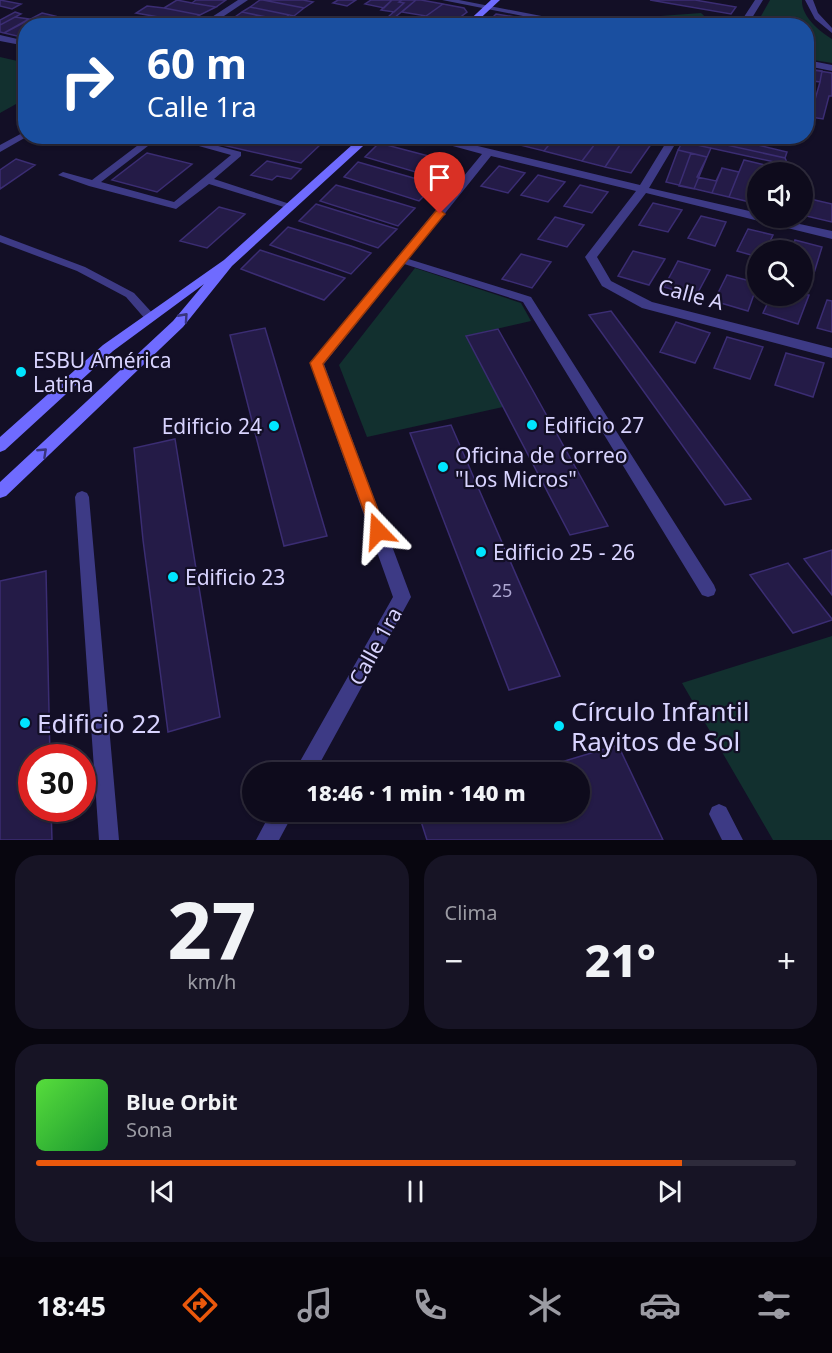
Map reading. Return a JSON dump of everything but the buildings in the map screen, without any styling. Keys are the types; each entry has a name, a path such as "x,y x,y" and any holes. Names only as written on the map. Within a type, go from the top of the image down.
{"main road":[{"path":"476,18 496,0"},
{"path":"0,492 178,324 228,263 360,144"},
{"path":"0,446 108,348 228,263"}],"street":[{"path":"215,18 244,0"},
{"path":"446,0 544,18"},
{"path":"747,18 759,0"},
{"path":"0,38 18,42"},
{"path":"814,64 832,68"},
{"path":"455,144 747,214"},
{"path":"643,190 670,144"},
{"name":"Calle 1ra","path":"310,762 402,597 317,363 489,152"},
{"name":"Calle A","path":"643,190 591,257 606,284 647,305 832,353"},
{"path":"803,228 832,235"},
{"path":"267,840 277,822"}],"lane":[{"path":"809,0 814,13 824,26 832,31"},
{"path":"0,150 18,139"},
{"path":"93,184 146,144"},
{"path":"63,175 176,206 238,154 199,144"},
{"path":"207,180 291,206"},
{"path":"0,238 81,269 130,295 150,317"},
{"path":"402,260 526,300 708,590"},
{"path":"82,497 109,840"},
{"path":"719,814 733,840"}],"green space":[{"path":"770,0 802,0 804,12 809,18 760,18"},
{"path":"701,13 706,18 648,18"},
{"path":"814,24 832,39 832,63 814,60"},
{"path":"0,57 18,61 18,103 0,113"},
{"path":"415,268 521,303 531,321 466,336 503,407 367,437 339,365"},
{"path":"832,636 832,840 773,840 682,683"}],"place":[{"name":"ESBU América Latina","path":"21,372"},
{"name":"Edificio 27","path":"532,425"},
{"name":"Edificio 24","path":"274,426"},
{"name":"Oficina de Correo \"Los Micros\"","path":"443,467"},
{"name":"Edificio 25 - 26","path":"481,552"},
{"name":"Edificio 23","path":"173,577"},
{"name":"Edificio 22","path":"25,723"},
{"name":"Círculo Infantil Rayitos de Sol","path":"559,726"}],"route":[{"path":"378,531 317,363 440,214"}]}
